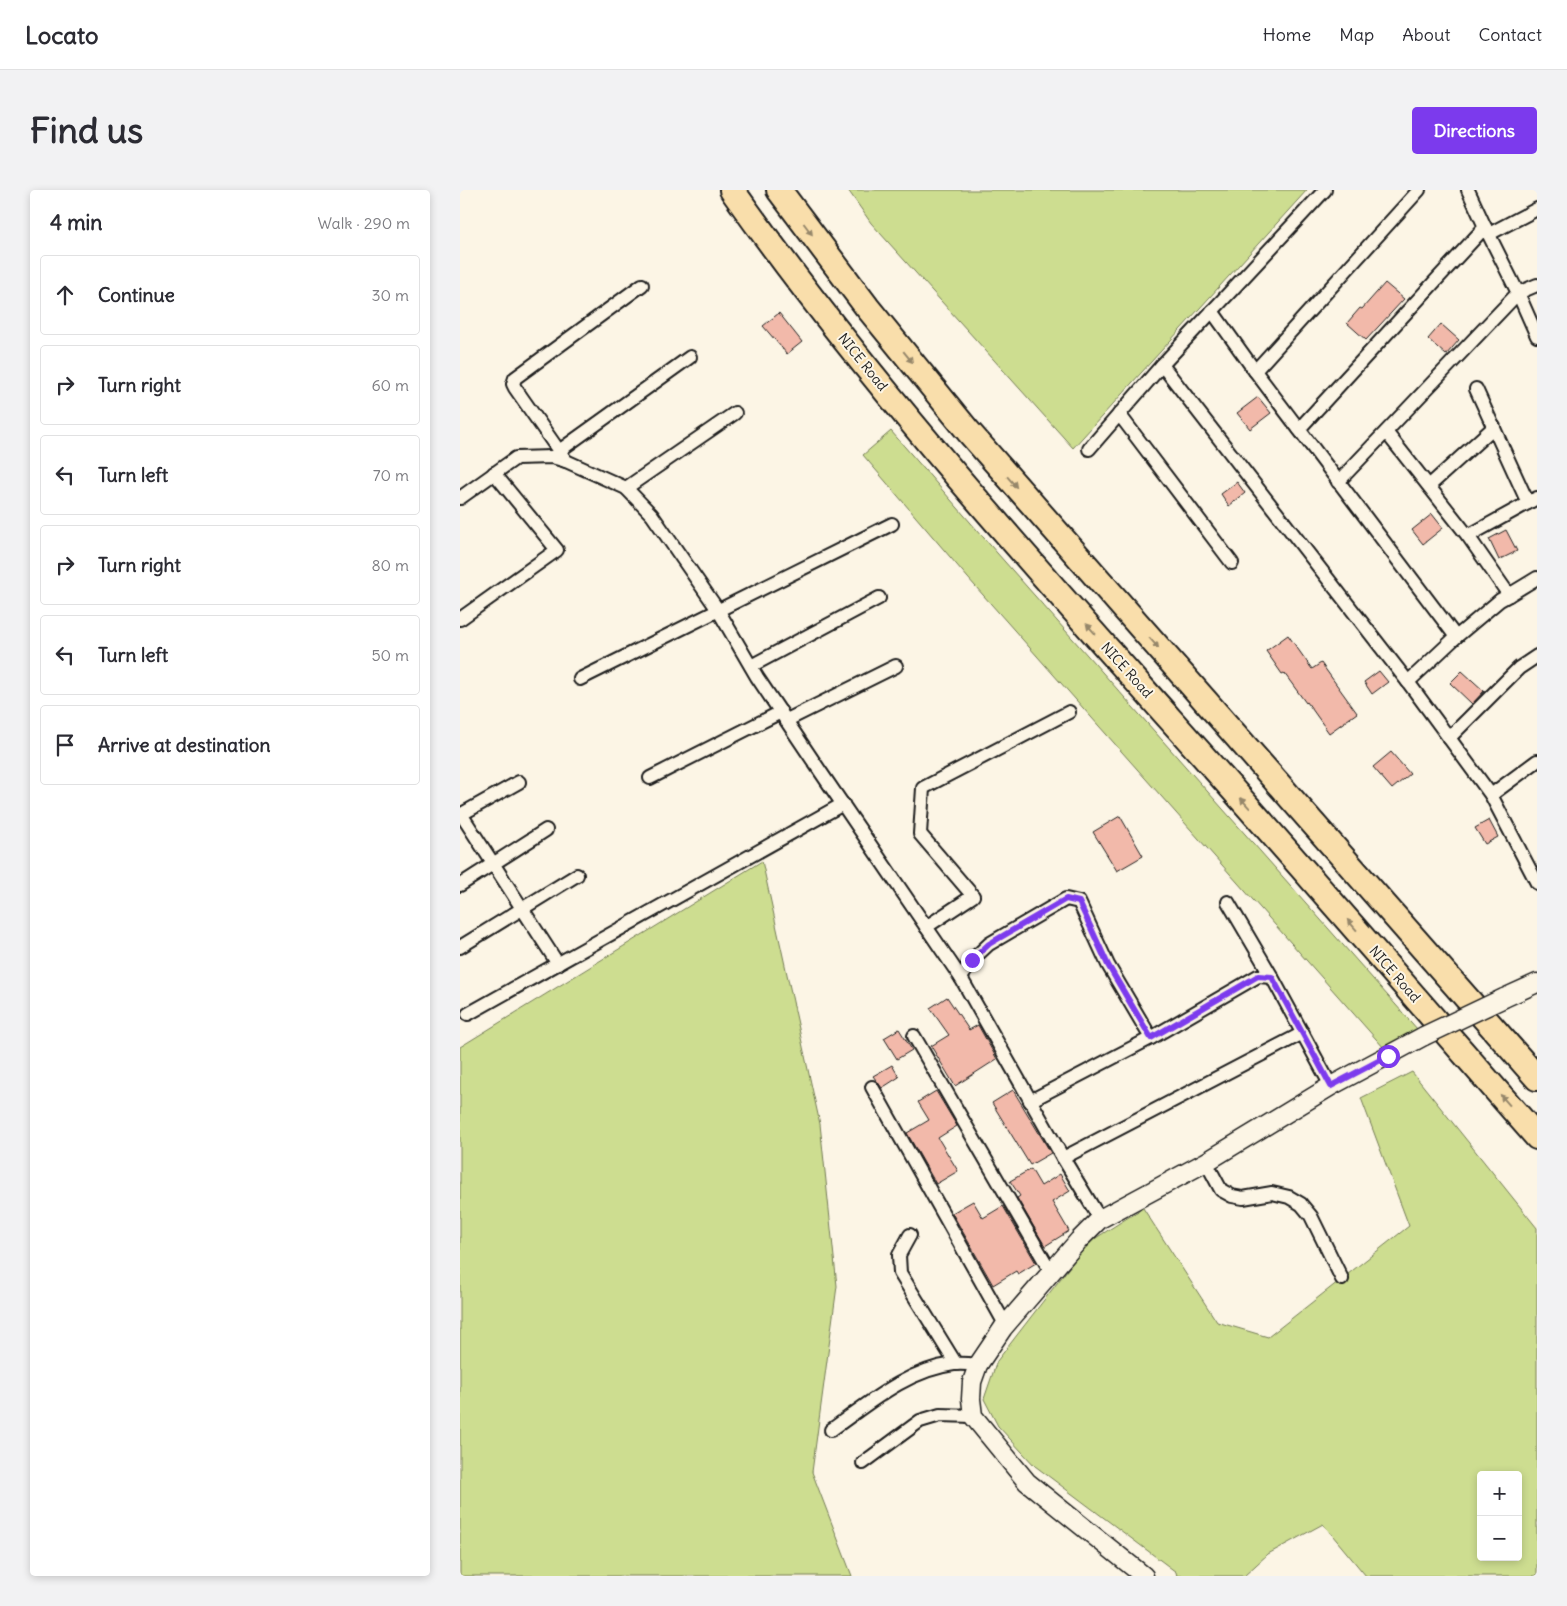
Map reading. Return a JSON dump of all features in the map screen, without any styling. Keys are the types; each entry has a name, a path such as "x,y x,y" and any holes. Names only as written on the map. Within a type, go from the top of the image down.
{"highway":[{"name":"NICE Road","path":"732,190 810,296 954,474 1537,1137"},
{"path":"779,190 868,307 968,431 1537,1078"}],"street":[{"path":"1089,448 1162,365 1325,190"},
{"path":"1255,372 1419,190"},
{"path":"1468,190 1537,336"},
{"path":"1299,429 1487,230 1537,209"},
{"path":"642,285 515,378 513,384 562,456 626,488 652,515 718,610 751,666 784,716 961,978 1100,1220"},
{"path":"1338,482 1518,293 1537,285"},
{"path":"1212,311 1255,372 1456,637"},
{"path":"460,498 516,458 562,456 690,357"},
{"path":"1162,365 1408,682 1491,795 1537,883"},
{"path":"1468,536 1533,500 1476,389"},
{"path":"626,488 734,413"},
{"path":"1119,414 1232,563"},
{"path":"1429,486 1494,427"},
{"path":"1386,432 1468,536 1509,595"},
{"path":"460,619 557,550 494,473"},
{"path":"580,678 892,524"},
{"path":"1408,682 1456,637 1500,600 1537,578"},
{"path":"751,666 879,598"},
{"path":"1449,738 1519,668 1537,656"},
{"path":"650,778 896,666"},
{"path":"926,926 973,896 920,834 923,788 1069,712"},
{"path":"1491,795 1537,761"},
{"path":"519,782 461,815 558,964"},
{"path":"468,1014 843,804"},
{"path":"460,885 546,830"},
{"path":"460,947 578,875"},
{"path":"961,978 972,960 989,944 1066,899 1079,902 1108,965 1151,1038"},
{"path":"1228,902 1272,977 1331,1086"},
{"path":"1030,1101 1151,1038 1258,976 1272,977"},
{"path":"1144,1576 1027,1482 973,1416 972,1382 978,1365 1005,1324 1100,1220 1206,1162 1331,1086 1424,1036 1537,983"},
{"path":"1063,1158 1302,1033"},
{"path":"914,1036 1051,1272"},
{"path":"872,1087 1005,1324"},
{"path":"1206,1162 1221,1190 1232,1196 1243,1198 1272,1193 1289,1197 1300,1204 1311,1216 1342,1279"},
{"path":"910,1235 899,1255 900,1273 956,1364"},
{"path":"832,1430 892,1387 928,1370 956,1364 978,1365"},
{"path":"864,1463 920,1421 940,1415 973,1416"}],"green space":[{"path":"848,190 1307,190 1073,448 871,223"},
{"path":"891,431 1418,1030 1384,1048 968,578 863,455"},
{"path":"762,861 820,1124 837,1286 812,1472 852,1576 460,1576 460,1047"},
{"path":"1412,1072 1537,1228 1537,1576 1366,1576 1323,1524 1268,1554 1244,1576 1177,1576 1176,1572 1035,1466 998,1426 984,1399 997,1361 1088,1243 1143,1208 1217,1322 1268,1337 1409,1226 1361,1098"}],"building":[{"path":"1385,283 1404,299 1366,340 1347,323"},
{"path":"779,313 802,342 787,354 763,326"},
{"path":"1441,324 1459,340 1446,355 1428,339"},
{"path":"1258,397 1271,413 1250,429 1237,413"},
{"path":"1237,482 1245,493 1229,506 1221,494"},
{"path":"1432,514 1443,528 1423,544 1412,530"},
{"path":"1506,530 1517,551 1499,560 1489,539"},
{"path":"1288,635 1312,669 1321,663 1357,713 1329,733 1266,651"},
{"path":"1379,671 1388,682 1372,694 1364,682"},
{"path":"1462,671 1484,691 1472,704 1450,683"},
{"path":"1391,752 1410,774 1392,789 1373,767"},
{"path":"1120,816 1143,856 1117,871 1093,832"},
{"path":"1489,820 1498,837 1485,844 1475,828"},
{"path":"947,997 969,1030 978,1025 997,1059 955,1086 931,1046 949,1035 930,1008"},
{"path":"899,1029 912,1050 897,1059 884,1038"},
{"path":"892,1065 899,1077 882,1088 873,1076"},
{"path":"1013,1090 1051,1153 1030,1165 992,1103"},
{"path":"936,1091 957,1126 938,1138 958,1171 936,1184 907,1133 929,1120 918,1102"},
{"path":"1031,1169 1041,1186 1060,1174 1070,1191 1052,1202 1069,1231 1045,1246 1017,1198 1020,1196 1010,1181"},
{"path":"973,1201 983,1218 1003,1206 1036,1263 1018,1274 1016,1271 993,1285 952,1213"}],"route":[{"path":"972,960 989,944 1058,903 1066,899 1079,902 1108,965 1151,1038 1258,976 1272,977 1331,1086 1388,1056"}]}
